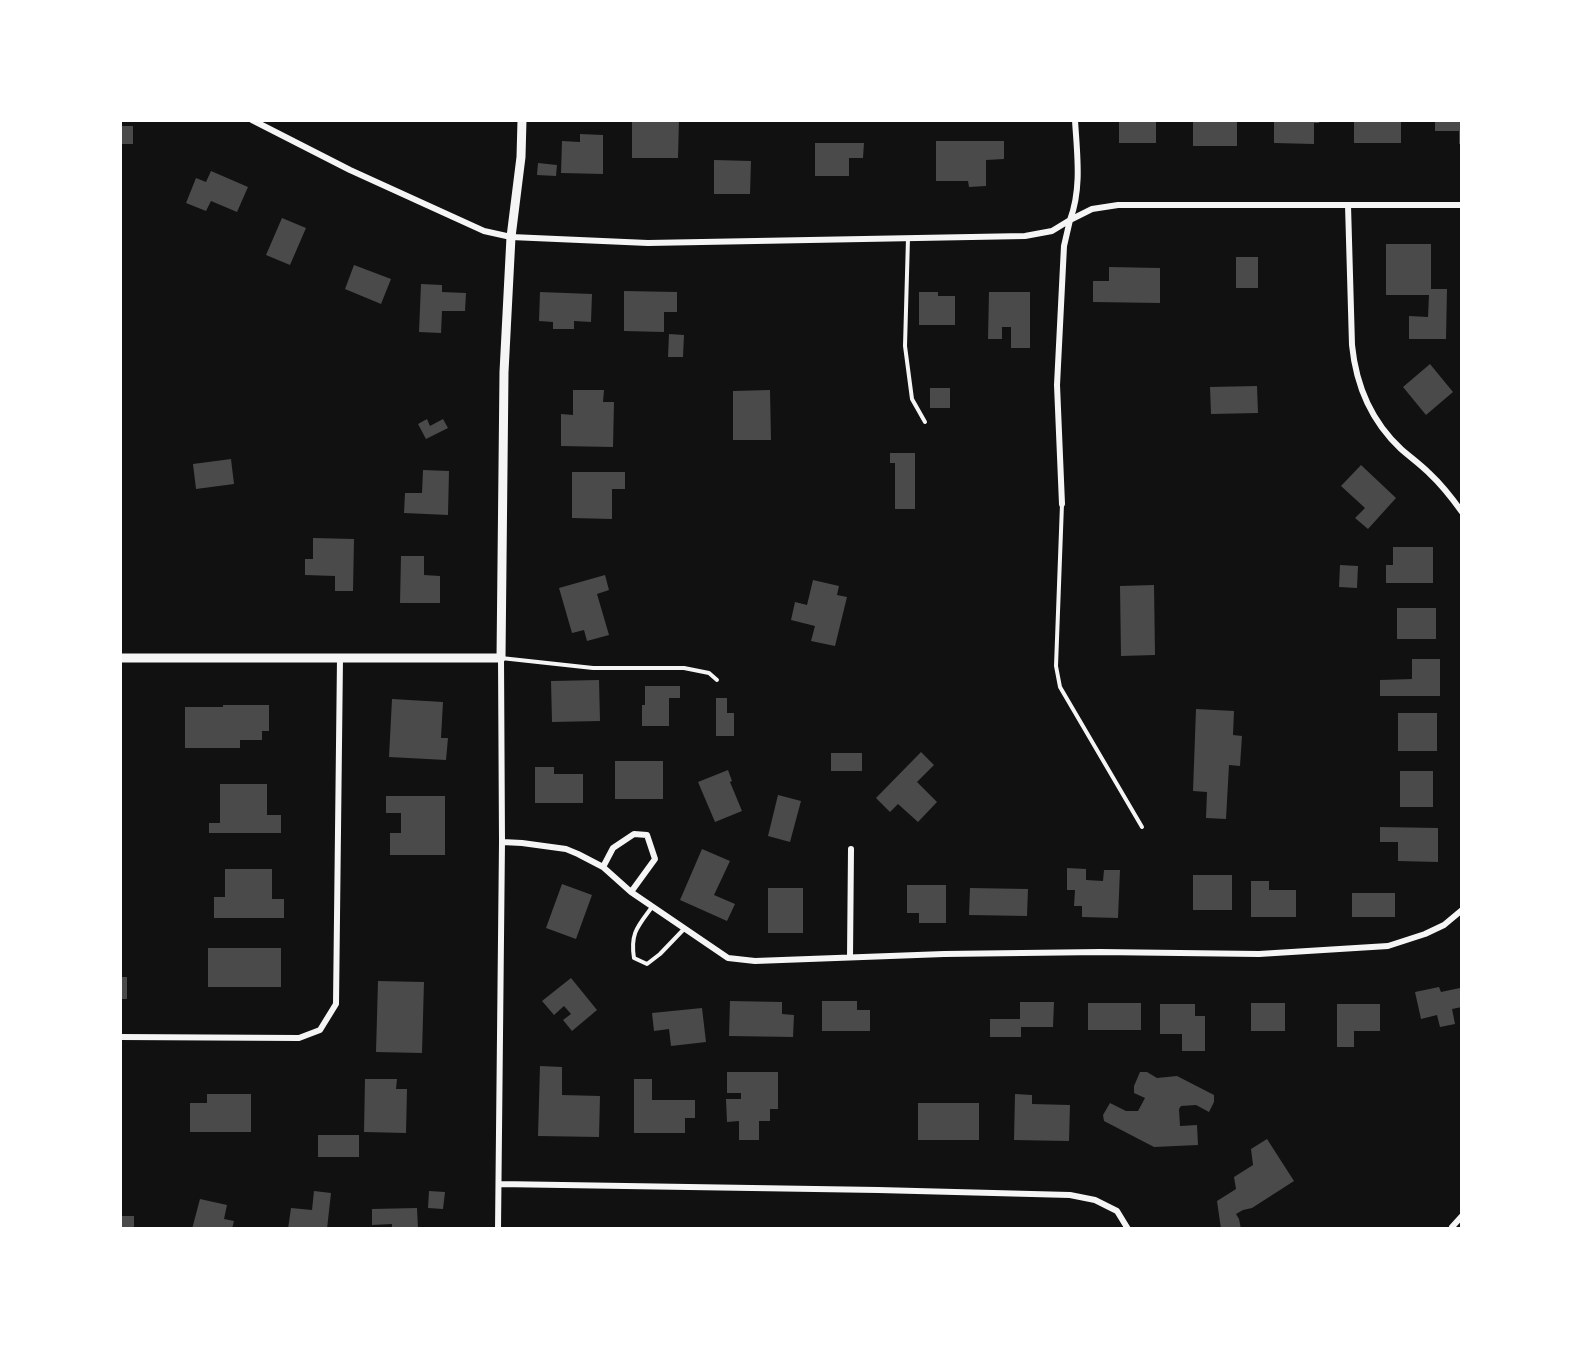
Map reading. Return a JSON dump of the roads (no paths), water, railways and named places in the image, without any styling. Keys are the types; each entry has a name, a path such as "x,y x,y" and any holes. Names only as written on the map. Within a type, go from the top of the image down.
{"street":[{"path":"252,120 350,170 484,231 511,237 648,243 1025,236 1052,231 1092,209 1118,205 1462,205"},
{"path":"498,1229 504,382 511,237 521,157 522,120"},
{"path":"1062,504 1057,385 1064,246 1075,206 1078,181 1075,120"},
{"path":"1348,205 1352,345 1354,366 1364,397 1379,424 1400,448 1428,471 1462,512"},
{"path":"120,658 501,658"},
{"path":"120,1038 299,1038 320,1030 336,1004 340,658"},
{"path":"603,867 613,849 634,834 647,835 655,859 631,892"},
{"path":"502,842 566,849 603,867 631,892 728,958 754,961 944,954 1100,952 1259,954 1388,946 1444,925 1462,910"},
{"path":"850,957 851,849"},
{"path":"499,1184 1070,1195 1095,1200 1117,1210 1128,1229"},
{"path":"1452,1227 1462,1216"}],"lane":[{"path":"908,238 905,346 912,399 925,422"},
{"path":"1062,504 1056,666 1060,687 1142,827"},
{"path":"501,658 593,668 684,668 709,673 717,680"},
{"path":"652,907 633,937 634,958 647,964 660,954 684,928"}]}
